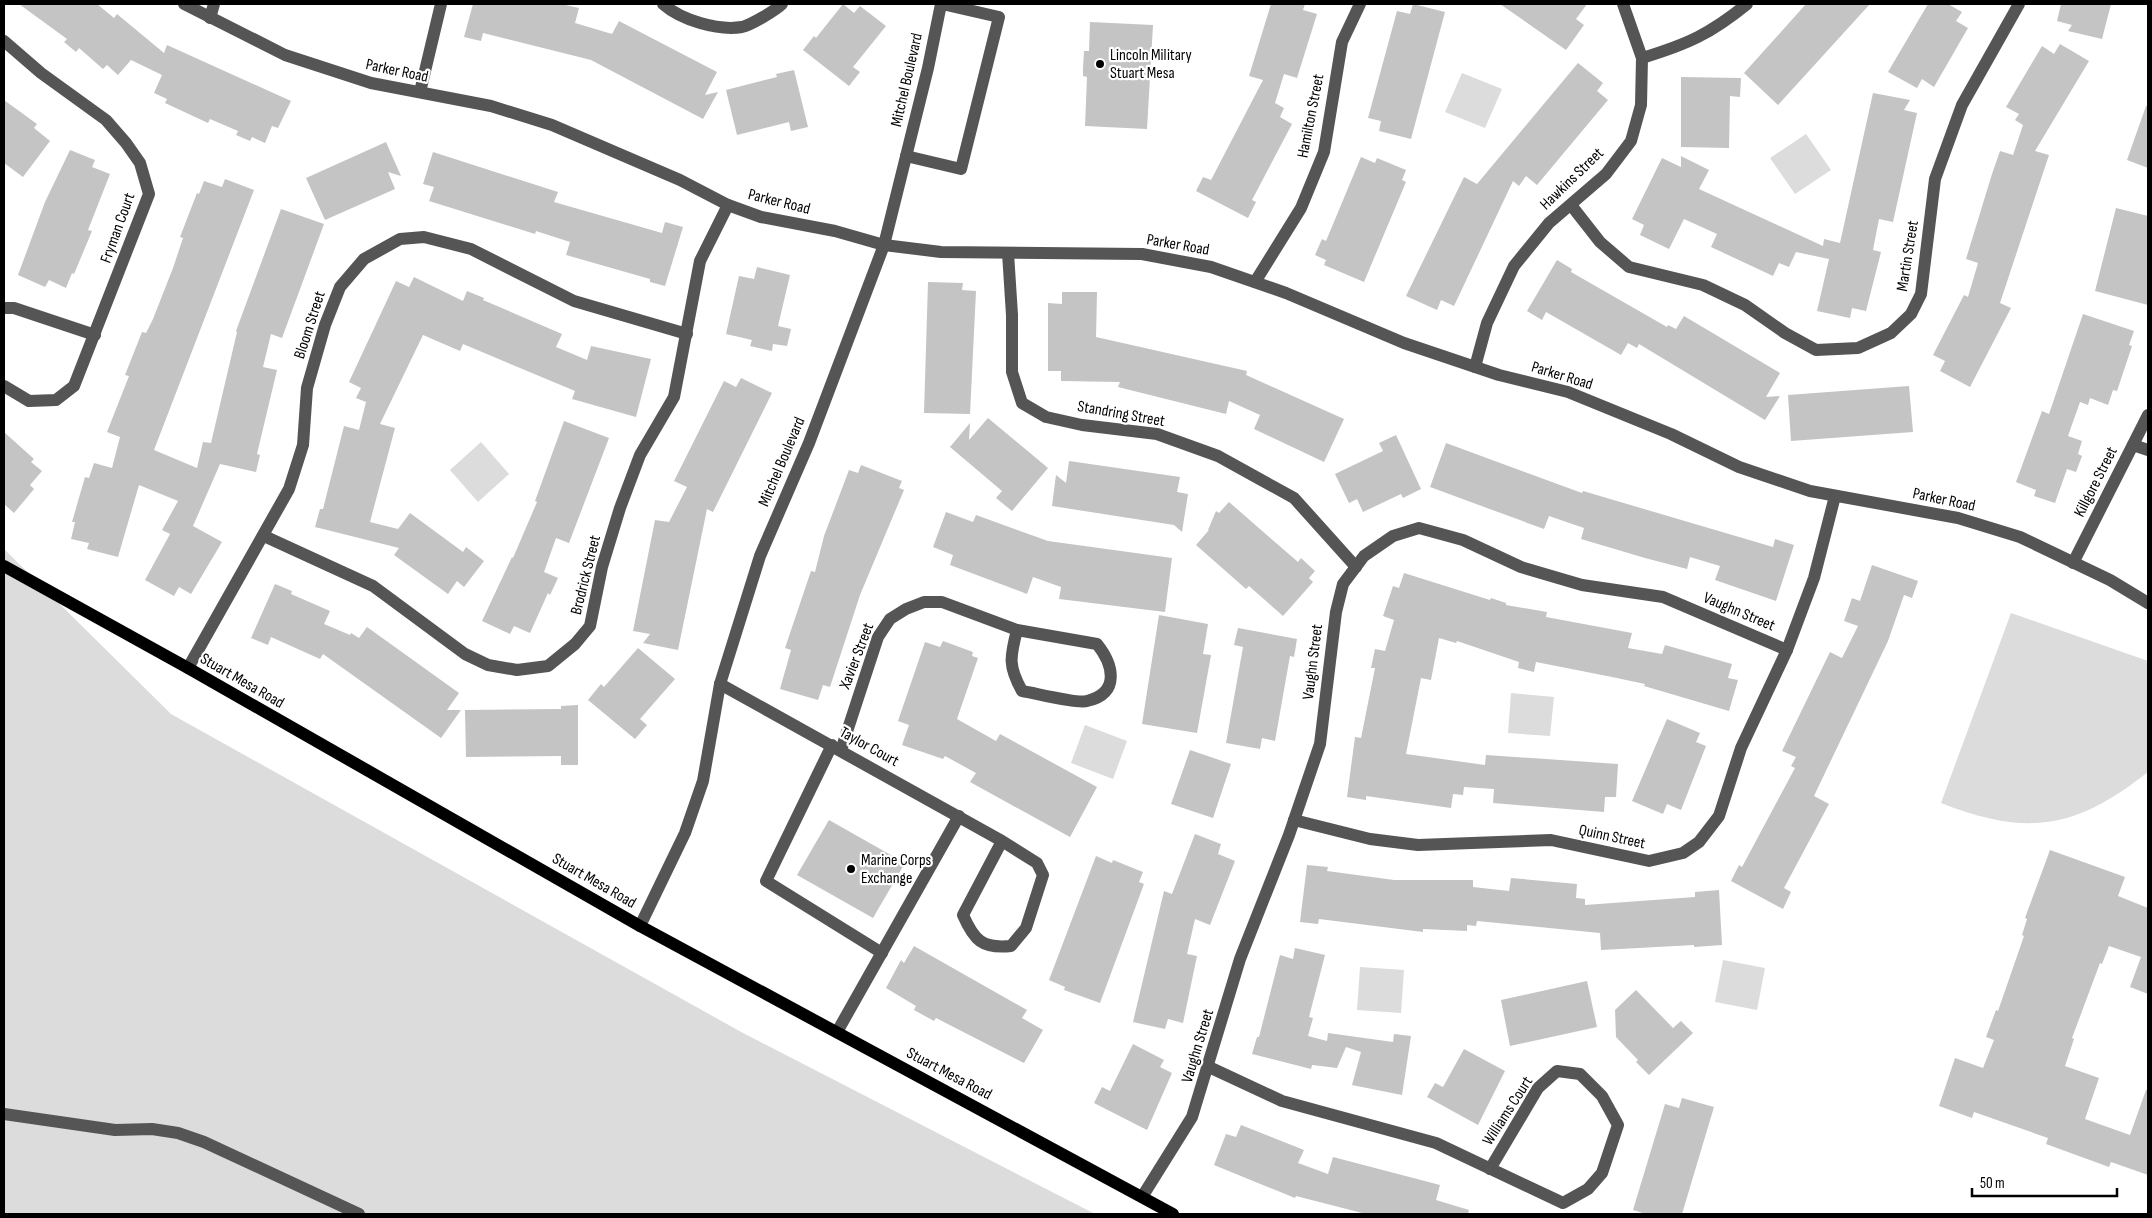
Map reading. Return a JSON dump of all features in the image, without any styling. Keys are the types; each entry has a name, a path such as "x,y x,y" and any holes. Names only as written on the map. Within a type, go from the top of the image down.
{"main road":[{"name":"Stuart Mesa Road","path":"4,566 188,668 640,926 1173,1214"}],"street":[{"name":"Parker Road","path":"184,4 285,55 371,83 491,106 552,125 656,169 728,205 761,217 835,231 884,245 941,252 1142,254 1211,266 1404,343 1474,367 1568,392 1646,423 1739,467 1810,491 1958,518 2020,537 2110,580 2148,603"},
{"path":"210,18 214,4"},
{"path":"420,92 441,4"},
{"path":"663,4 674,14 704,25 743,27 782,4"},
{"path":"906,156 961,169 999,17 941,4"},
{"name":"Mitchel Boulevard","path":"640,926 684,833 703,781 720,684 760,556 809,443 884,245 941,4"},
{"name":"Hamilton Street","path":"1255,282 1301,208 1324,152 1342,42 1360,4"},
{"name":"Hawkins Street","path":"1474,367 1487,323 1514,266 1549,223 1606,174 1631,141 1641,105 1642,58 1623,4"},
{"path":"1642,58 1684,45 1719,26 1747,4"},
{"name":"Martin Street","path":"1570,205 1600,242 1629,267 1702,285 1745,305 1785,333 1816,350 1858,348 1891,334 1911,314 1921,294 1935,179 1962,105 2020,4"},
{"name":"Fryman Court","path":"4,42 41,73 106,120 140,163 149,194 74,386 56,400 29,401 4,386"},
{"name":"Brodrick Street","path":"264,536 373,586 465,654 488,665 517,670 548,666 575,644 590,626 602,567 620,508 640,455 674,397 700,261 728,205"},
{"name":"Bloom Street","path":"188,668 289,489 304,445 307,388 325,325 340,286 364,259 400,240 424,238 471,249 574,301 687,334"},
{"name":"Standring Street","path":"1008,253 1012,315 1012,372 1022,403 1046,417 1082,425 1156,434 1218,456 1294,498 1356,566"},
{"path":"4,308 14,308 94,334"},
{"name":"Killgore Street","path":"2073,563 2148,415"},
{"path":"2133,445 2148,450"},
{"name":"Quinn Street","path":"1294,820 1370,839 1418,845 1551,840 1649,861 1683,853 1699,842 1719,816 1741,748 1787,650 1814,578 1835,496"},
{"name":"Vaughn Street","path":"1142,1197 1192,1117 1240,959 1294,820 1320,744 1336,612 1343,584 1364,556 1393,536 1419,528 1464,540 1521,567 1582,585 1663,597 1787,650"},
{"name":"Xavier Street","path":"882,953 766,881 836,748 878,637 890,618 924,602 942,602 1017,630 1097,644 1112,668 1112,680 1103,693 1086,702 1022,691 1012,673 1012,650 1017,630"},
{"name":"Taylor Court","path":"720,684 959,816 1002,841 1037,864 1043,874 1026,928 1011,946 996,947 984,944 971,934 962,915 1002,841"},
{"path":"837,1032 959,816"},
{"name":"Williams Court","path":"1208,1067 1282,1101 1436,1143 1490,1169 1563,1203 1588,1189 1602,1173 1618,1126 1602,1096 1580,1074 1557,1071 1538,1088 1490,1169"},
{"path":"4,1114 115,1130 152,1129 178,1133 204,1142 360,1214"}],"shaded area":[{"path":"1462,73 1502,89 1485,128 1445,112"},
{"path":"1806,134 1831,170 1795,194 1770,158"},
{"path":"481,442 509,474 478,502 450,470"},
{"path":"4,549 171,714 743,1033 1095,1214 4,1214"},
{"path":"2011,613 2148,661 2148,772 2097,806 2074,816 2050,822 2000,821 1941,803"},
{"path":"1511,693 1554,697 1550,736 1508,733"},
{"path":"1085,725 1127,741 1113,779 1071,763"},
{"path":"1723,960 1765,968 1757,1010 1715,1002"},
{"path":"1360,967 1404,970 1401,1013 1357,1010"}],"building":[{"path":"19,4 97,4 114,18 117,14 164,53 167,45 291,101 278,128 272,126 265,143 252,137 250,141 236,135 238,131 210,119 208,123 165,103 167,99 154,93 162,75 131,60 118,75 107,65 103,69 79,48 76,52 64,42 67,39"},
{"path":"473,4 561,4 579,8 575,23 612,34 619,21 717,72 705,95 718,92 703,119 591,60 483,33 481,41 464,37"},
{"path":"843,4 854,13 860,6 886,26 853,67 860,72 849,86 803,50 814,36 816,38"},
{"path":"1271,4 1305,4 1303,10 1317,14 1297,78 1284,74 1275,103 1284,108 1280,117 1292,124 1252,200 1256,202 1248,218 1196,191 1203,177 1211,180 1263,80 1249,76"},
{"path":"1413,4 1445,12 1411,139 1379,131 1381,121 1368,118 1397,11 1410,14"},
{"path":"1500,4 1587,4 1576,19 1584,25 1566,50"},
{"path":"1806,4 1870,4 1778,105 1744,73"},
{"path":"1928,4 1948,4 1962,12 1956,21 1968,28 1934,87 1922,79 1917,88 1888,72"},
{"path":"2061,4 2111,4 2102,39 2068,31 2072,25 2057,21"},
{"path":"1090,22 1153,25 1147,129 1085,126 1087,77 1083,76 1083,68 1084,51 1089,51"},
{"path":"2060,44 2089,61 2035,151 2049,155 2000,303 2011,308 1970,387 1940,371 1945,361 1933,355 1964,295 1968,297 1978,263 1966,259 2000,151 2013,155 2023,125 2015,120 2019,114 2006,107 2042,46 2054,54"},
{"path":"1578,63 1603,83 1597,91 1608,100 1537,185 1526,176 1519,186 1513,181 1454,306 1441,300 1437,310 1406,296 1464,177 1477,184"},
{"path":"794,70 808,127 791,131 789,122 737,135 726,90 777,77 776,74"},
{"path":"1681,77 1741,78 1740,97 1730,96 1729,148 1681,147"},
{"path":"1873,93 1910,100 1904,110 1917,113 1893,222 1879,219 1873,250 1881,252 1866,311 1852,308 1850,318 1817,311 1829,259 1796,252 1789,267 1779,263 1773,276 1711,247 1717,234 1684,219 1669,249 1640,235 1644,225 1632,219 1662,158 1681,167 1681,156 1709,170 1699,189 1823,246 1824,239 1840,243"},
{"path":"4,100 37,124 34,128 50,141 23,177 4,163"},
{"path":"2146,106 2148,106 2148,168 2127,160"},
{"path":"386,142 401,176 388,172 395,189 325,220 306,178"},
{"path":"70,150 95,160 92,167 110,174 88,230 92,231 66,288 49,280 45,287 18,275 45,202"},
{"path":"433,152 558,192 554,202 662,233 665,222 683,227 665,286 650,282 650,279 566,255 570,242 536,231 535,234 429,201 434,187 423,184"},
{"path":"1361,157 1375,163 1377,158 1406,170 1402,180 1406,182 1364,282 1324,265 1326,260 1315,255 1322,239 1326,241"},
{"path":"225,179 254,190 154,450 197,468 203,442 211,443 236,331 281,209 324,224 282,338 271,334 263,367 277,370 257,454 260,455 256,472 220,464 193,526 222,542 191,594 179,587 174,596 145,580 170,534 162,530 178,501 139,485 118,557 87,549 89,543 71,539 75,522 72,522 85,477 89,478 94,463 112,468 120,437 107,432 129,376 125,375 142,332 146,333 153,319 173,268 183,238 180,237 197,193 199,194 204,181 222,187"},
{"path":"2116,208 2148,216 2148,305 2095,291"},
{"path":"1557,260 1572,269 1571,272 1667,327 1668,325 1676,329 1684,316 1780,373 1766,397 1780,396 1765,420 1639,344 1637,348 1628,343 1621,355 1546,312 1542,320 1527,311"},
{"path":"757,267 790,275 778,326 791,329 787,346 773,344 772,351 750,346 752,340 726,334 739,276 754,279"},
{"path":"414,277 463,301 467,291 484,298 483,300 562,334 556,347 587,360 591,346 651,359 636,417 572,399 575,391 463,344 460,351 423,335 380,424 395,428 370,522 398,529 410,513 463,552 466,547 484,561 464,587 457,581 448,594 394,555 399,548 315,527 320,509 323,509 344,426 359,430 366,402 356,398 361,388 349,382 396,281 409,287"},
{"path":"928,282 963,283 962,290 976,291 970,414 924,413"},
{"path":"1062,292 1097,292 1096,337 1247,371 1246,375 1344,419 1324,462 1254,429 1260,415 1229,401 1226,414 1118,387 1120,382 1061,381 1061,371 1048,371 1048,303 1062,304"},
{"path":"2083,314 2134,331 2129,345 2132,346 2117,391 2113,390 2108,405 2090,398 2088,405 2080,402 2068,436 2082,441 2078,454 2082,456 2076,472 2067,469 2055,503 2034,496 2036,490 2016,482 2042,411 2049,414"},
{"path":"741,378 772,393 713,512 707,509 678,650 643,643 650,634 633,631 655,520 669,522 687,487 674,481 724,381 736,387"},
{"path":"1909,386 1913,432 1791,441 1788,395"},
{"path":"988,418 1048,468 1012,511 996,498 1002,491 950,447 970,423 969,440"},
{"path":"564,421 609,438 569,543 556,538 544,572 558,578 550,595 548,593 530,633 514,626 510,634 482,621 513,558 537,502 535,501"},
{"path":"4,432 34,459 31,462 42,471 30,485 34,489 14,513 4,504"},
{"path":"1396,435 1421,489 1403,498 1401,494 1363,512 1357,499 1349,503 1335,474 1383,451 1379,443"},
{"path":"1446,443 1582,493 1583,491 1773,547 1775,539 1794,545 1776,601 1715,580 1720,566 1690,557 1687,569 1645,558 1581,539 1584,528 1549,516 1544,529 1430,487"},
{"path":"1069,461 1180,477 1177,492 1188,494 1182,532 1174,525 1052,506 1056,475 1066,483"},
{"path":"861,465 902,481 899,488 904,490 860,595 830,687 823,685 818,700 780,689 791,650 785,648 811,571 815,572 824,536 849,470 858,473"},
{"path":"1229,502 1298,562 1301,558 1315,571 1309,578 1313,582 1283,616 1249,586 1246,589 1196,545 1209,530 1216,511 1219,513"},
{"path":"946,512 973,522 976,515 1048,541 1172,558 1165,612 1059,599 1061,587 1033,577 1027,594 950,565 953,555 933,547"},
{"path":"1872,565 1918,581 1912,598 1904,595 1888,641 1814,796 1829,804 1784,888 1791,892 1783,909 1731,881 1739,865 1742,867 1795,768 1791,766 1796,757 1782,751 1830,652 1842,658 1858,626 1844,621 1852,598 1860,601"},
{"path":"1404,573 1490,600 1491,598 1506,603 1506,605 1547,612 1546,617 1632,633 1628,648 1662,654 1665,645 1732,664 1728,678 1738,680 1729,711 1644,686 1645,684 1612,677 1536,662 1534,672 1518,668 1519,662 1457,641 1456,643 1439,638 1431,680 1421,678 1406,754 1485,765 1486,755 1618,764 1616,797 1605,797 1604,812 1493,803 1494,789 1464,787 1463,795 1453,794 1451,808 1366,796 1366,800 1347,797 1355,737 1361,738 1375,668 1371,668 1375,649 1385,651 1394,620 1383,616 1393,586 1399,588"},
{"path":"275,584 292,591 291,594 330,611 324,624 350,635 351,633 359,638 367,627 459,693 447,710 461,710 441,738 323,654 320,659 271,637 268,645 251,638"},
{"path":"1159,615 1208,624 1203,654 1211,655 1197,733 1142,724"},
{"path":"1238,628 1297,639 1294,657 1290,656 1275,741 1262,738 1260,749 1226,743 1243,647 1234,645"},
{"path":"943,641 973,652 972,656 978,658 957,719 996,741 1000,734 1097,787 1070,837 970,782 976,773 945,756 943,759 902,745 909,725 898,721 925,642 940,647"},
{"path":"638,648 675,679 640,719 647,725 635,739 588,700 601,684 604,687"},
{"path":"578,705 578,765 561,765 561,756 466,757 465,710 561,709 561,706"},
{"path":"1667,719 1700,733 1696,742 1706,746 1681,810 1667,804 1663,814 1632,801"},
{"path":"1190,750 1231,764 1213,818 1171,804"},
{"name":"Marine Corps Exchange","path":"829,820 905,863 873,918 797,875"},
{"path":"1195,834 1221,844 1218,854 1235,861 1210,925 1195,919 1187,954 1197,956 1183,1023 1168,1019 1165,1029 1133,1022 1164,891 1172,894"},
{"path":"2050,850 2125,877 2118,896 2148,908 2148,994 2130,987 2141,957 2109,946 2102,964 2100,963 2072,1038 2074,1039 2065,1066 2099,1078 2085,1119 2130,1135 2146,1090 2148,1090 2148,1175 2111,1162 2109,1167 2046,1144 2048,1138 1974,1112 1972,1118 1939,1106 1955,1058 1983,1068 1994,1040 1986,1037 1996,1010 1998,1011 2024,936 2022,935 2027,919 2025,918"},
{"path":"1096,856 1112,863 1113,860 1143,872 1139,882 1144,884 1100,1003 1064,990 1065,987 1049,980"},
{"path":"1307,865 1328,867 1327,871 1394,880 1473,880 1473,887 1509,891 1511,878 1577,884 1576,898 1585,899 1585,905 1695,897 1695,892 1719,890 1722,945 1601,950 1600,933 1477,921 1476,926 1467,925 1467,931 1423,929 1423,932 1319,919 1318,924 1300,922"},
{"path":"914,946 1027,1010 1022,1018 1043,1030 1024,1063 936,1018 934,1021 914,1010 916,1006 886,988 901,960 904,963"},
{"path":"1295,948 1325,955 1309,1017 1313,1018 1308,1036 1327,1041 1328,1033 1393,1042 1394,1034 1411,1036 1402,1095 1352,1085 1361,1052 1346,1047 1337,1068 1312,1065 1311,1069 1252,1054 1257,1037 1259,1037 1280,955 1293,959"},
{"path":"1587,981 1597,1027 1510,1046 1501,1000"},
{"path":"1636,990 1673,1028 1681,1021 1693,1033 1649,1075 1636,1062 1638,1060 1616,1037 1615,1010"},
{"path":"1133,1044 1164,1060 1160,1067 1172,1073 1147,1130 1094,1103 1102,1087 1110,1091"},
{"path":"1464,1049 1505,1071 1478,1125 1427,1097 1435,1083 1443,1087"},
{"path":"1682,1098 1714,1107 1682,1214 1646,1214 1633,1210 1665,1104 1679,1108"},
{"path":"1241,1125 1304,1150 1298,1163 1328,1174 1333,1157 1440,1185 1436,1200 1469,1210 1468,1214 1366,1214 1296,1196 1295,1198 1214,1165 1226,1134 1236,1137"}],"place":[{"name":"Lincoln Military Stuart Mesa","path":"1100,64"},
{"name":"Marine Corps Exchange","path":"851,869"}]}
